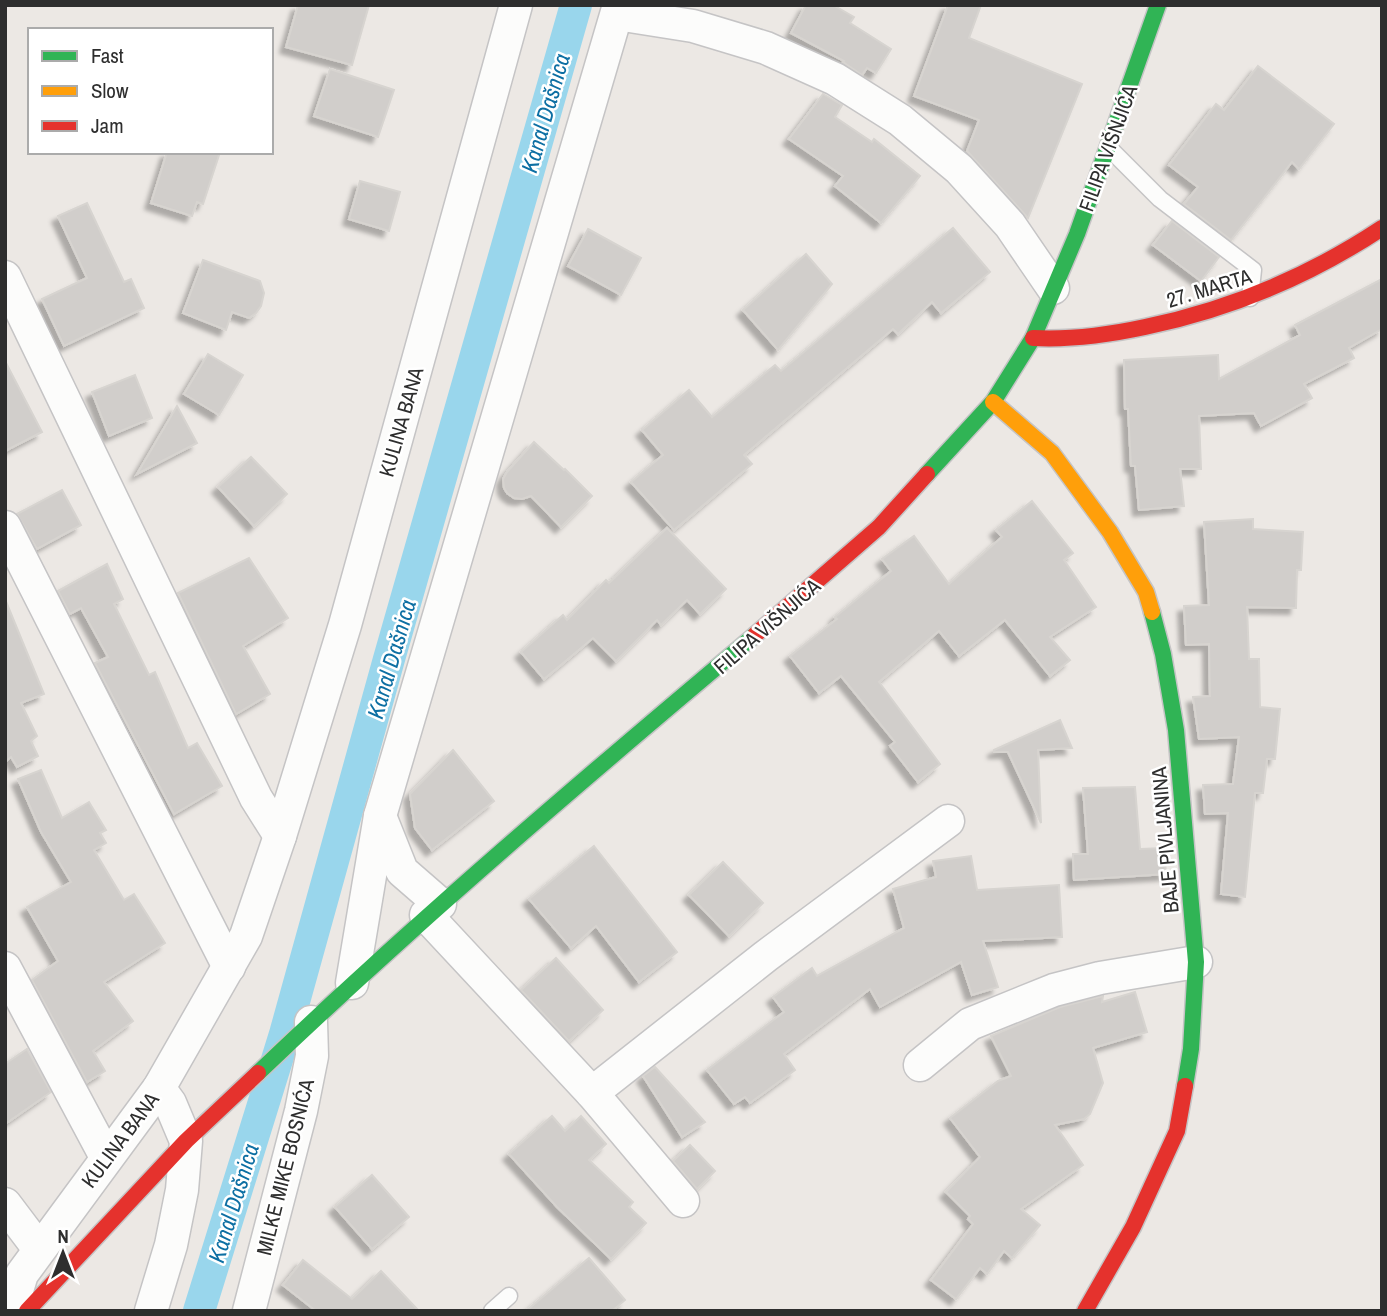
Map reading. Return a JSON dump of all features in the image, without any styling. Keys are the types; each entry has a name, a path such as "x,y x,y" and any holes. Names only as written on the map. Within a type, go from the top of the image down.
{"main road":[{"name":"FILIPA VIŠNJIĆA","path":"27,1311 187,1141 352,983 433,910 835,567 879,527 993,402 1033,338 1077,234 1158,5"},
{"name":"27. MARTA","path":"1033,338 1076,338 1121,332 1206,314 1250,300 1305,274 1382,228"},
{"name":"BAJE PIVLJANINA","path":"993,402 1052,453 1110,532 1146,592 1163,654 1176,730 1196,962 1191,1049 1177,1130 1133,1227 1085,1311"}],"street":[{"name":"KULINA BANA","path":"15,1311 14,1300 22,1274 159,1088 246,936 280,836 352,599 516,5"},
{"path":"352,983 380,816 618,10 693,26 766,48 835,79 900,120 959,169 1010,225 1053,288"},
{"path":"5,277 256,797 280,836"},
{"path":"5,527 229,967"},
{"path":"380,816 402,871 683,1201"},
{"path":"592,1093 765,956 948,821"},
{"path":"920,1065 970,1024 1054,990 1100,978 1196,962"},
{"path":"5,968 106,1157"},
{"name":"MILKE MIKE BOSNIĆA","path":"249,1311 301,1111 312,1056 312,1022"},
{"path":"151,1311 171,1245 182,1190 187,1141 170,1103 159,1088"},
{"path":"5,1204 39,1249"}],"lane":[{"path":"1108,147 1160,199 1252,270 1250,300"},
{"path":"492,1311 509,1296"}],"building":[{"path":"298,5 369,5 352,65 286,47"},
{"path":"806,5 833,5 854,17 850,23 891,49 876,73 867,68 862,75 844,61 791,33"},
{"path":"948,5 981,5 969,38 1082,84 1028,218 967,151 979,120 914,96"},
{"path":"1258,66 1334,124 1299,169 1292,162 1231,240 1184,204 1198,187 1169,165 1216,104 1224,110"},
{"path":"330,69 394,90 378,137 314,116"},
{"path":"823,94 842,105 835,117 872,142 874,139 920,176 881,223 835,186 843,176 789,139"},
{"path":"166,154 219,154 203,204 197,202 192,216 151,203"},
{"path":"360,181 400,192 389,231 349,219"},
{"path":"87,203 124,282 131,279 144,308 64,346 42,299 87,278 58,216"},
{"path":"1172,221 1219,257 1201,281 1153,245"},
{"path":"953,228 990,272 941,313 932,302 898,334 893,329 744,455 752,464 674,530 631,482 663,455 642,430 689,390 712,417 775,365 781,371"},
{"path":"588,229 641,258 621,295 568,266"},
{"path":"806,254 832,284 778,350 743,310"},
{"path":"203,260 260,281 264,293 256,313 249,318 232,312 226,330 183,313"},
{"path":"1382,279 1382,329 1349,348 1354,358 1304,384 1312,398 1261,426 1254,413 1199,416 1201,469 1180,469 1184,506 1139,510 1135,466 1131,466 1128,409 1125,409 1124,360 1218,355 1219,379 1300,335 1295,325"},
{"path":"208,354 243,375 219,415 184,394"},
{"path":"5,361 42,432 5,451"},
{"path":"135,375 152,418 109,436 92,392"},
{"path":"177,406 197,443 137,474"},
{"path":"534,442 592,496 561,527 531,496 514,498 504,488 503,479 507,472"},
{"path":"251,457 287,494 254,526 218,487"},
{"path":"62,490 81,525 37,549 17,514"},
{"path":"1032,501 1073,553 1064,560 1096,607 1050,637 1070,660 1050,676 1005,620 959,656 939,631 879,682 940,764 918,782 890,746 895,742 841,676 819,693 790,656 891,571 882,559 914,536 949,584 1002,537 996,530"},
{"path":"1253,519 1253,529 1303,532 1301,570 1297,570 1296,608 1247,607 1249,659 1259,659 1260,707 1280,709 1275,759 1267,759 1263,793 1255,793 1245,897 1221,894 1228,813 1205,814 1203,785 1233,784 1239,737 1199,739 1193,697 1210,696 1209,644 1186,645 1184,606 1209,605 1204,522"},
{"path":"667,528 726,589 700,614 687,600 661,625 657,620 616,661 593,638 544,679 521,652 563,615 567,620 606,580 609,583"},
{"path":"249,558 288,618 243,646 270,694 236,714 178,593"},
{"path":"107,564 123,599 114,604 149,675 155,672 188,748 197,743 222,786 174,814 95,663 108,657 81,608 70,614 58,591"},
{"path":"5,599 44,694 21,703 37,736 31,741 38,756 17,767 11,757 5,762"},
{"path":"1060,720 1072,748 1038,750 1041,823 1008,752 994,750"},
{"path":"453,750 494,801 432,850 415,828 410,794"},
{"path":"41,770 62,818 89,802 106,830 100,833 106,843 94,850 124,900 134,894 165,943 104,982 133,1021 93,1051 105,1071 87,1082 32,980 58,961 27,907 71,882 41,832 18,779"},
{"path":"1135,787 1140,849 1164,848 1166,874 1074,880 1073,854 1088,854 1083,788"},
{"path":"594,846 677,952 639,982 596,926 571,948 529,899"},
{"path":"971,856 977,890 1059,885 1062,937 983,941 998,987 972,995 961,962 880,1007 870,989 784,1054 795,1070 750,1103 745,1097 734,1104 707,1070 784,1012 773,997 812,968 817,976 904,928 893,889 936,877 933,861"},
{"path":"723,862 763,903 729,936 689,895"},
{"path":"556,958 603,1010 569,1041 521,990"},
{"path":"1135,992 1147,1032 1093,1048 1103,1083 1090,1114 1084,1119 1055,1125 1083,1165 1021,1209 1040,1225 1012,1258 1004,1251 987,1274 980,1268 956,1299 931,1280 973,1224 968,1219 970,1216 946,1192 980,1157 950,1118 998,1081 1011,1076 991,1036 1060,1007 1103,996 1102,1002"},
{"path":"27,1049 51,1092 5,1124 5,1064"},
{"path":"655,1067 705,1122 682,1137 643,1076"},
{"path":"552,1116 565,1131 581,1116 606,1144 589,1160 633,1202 629,1207 646,1223 611,1259 557,1207 509,1154"},
{"path":"690,1145 715,1171 697,1189 673,1161"},
{"path":"372,1175 409,1217 372,1249 335,1207"},
{"path":"589,1258 625,1300 612,1311 526,1311"},
{"path":"303,1260 352,1299 381,1271 419,1311 316,1311 283,1285"}],"waterway":[{"name":"Kanal Dašnica","path":"199,1311 285,1034 576,5"}],"traffic: fast":[{"path":"927,474 993,402 1033,338 1077,234 1158,5"},
{"path":"1152,612 1163,654 1176,730 1196,962 1191,1049 1185,1086"},
{"path":"258,1073 441,905 755,635"}],"traffic: slow":[{"path":"993,402 1052,453 1110,532 1146,592 1152,612"}],"traffic: jam":[{"path":"1033,338 1075,338 1117,332 1208,311 1297,276 1382,228"},
{"path":"755,635 879,527 927,474"},
{"path":"27,1311 186,1141 258,1073"},
{"path":"1085,1311 1133,1227 1177,1131 1185,1086"}]}
